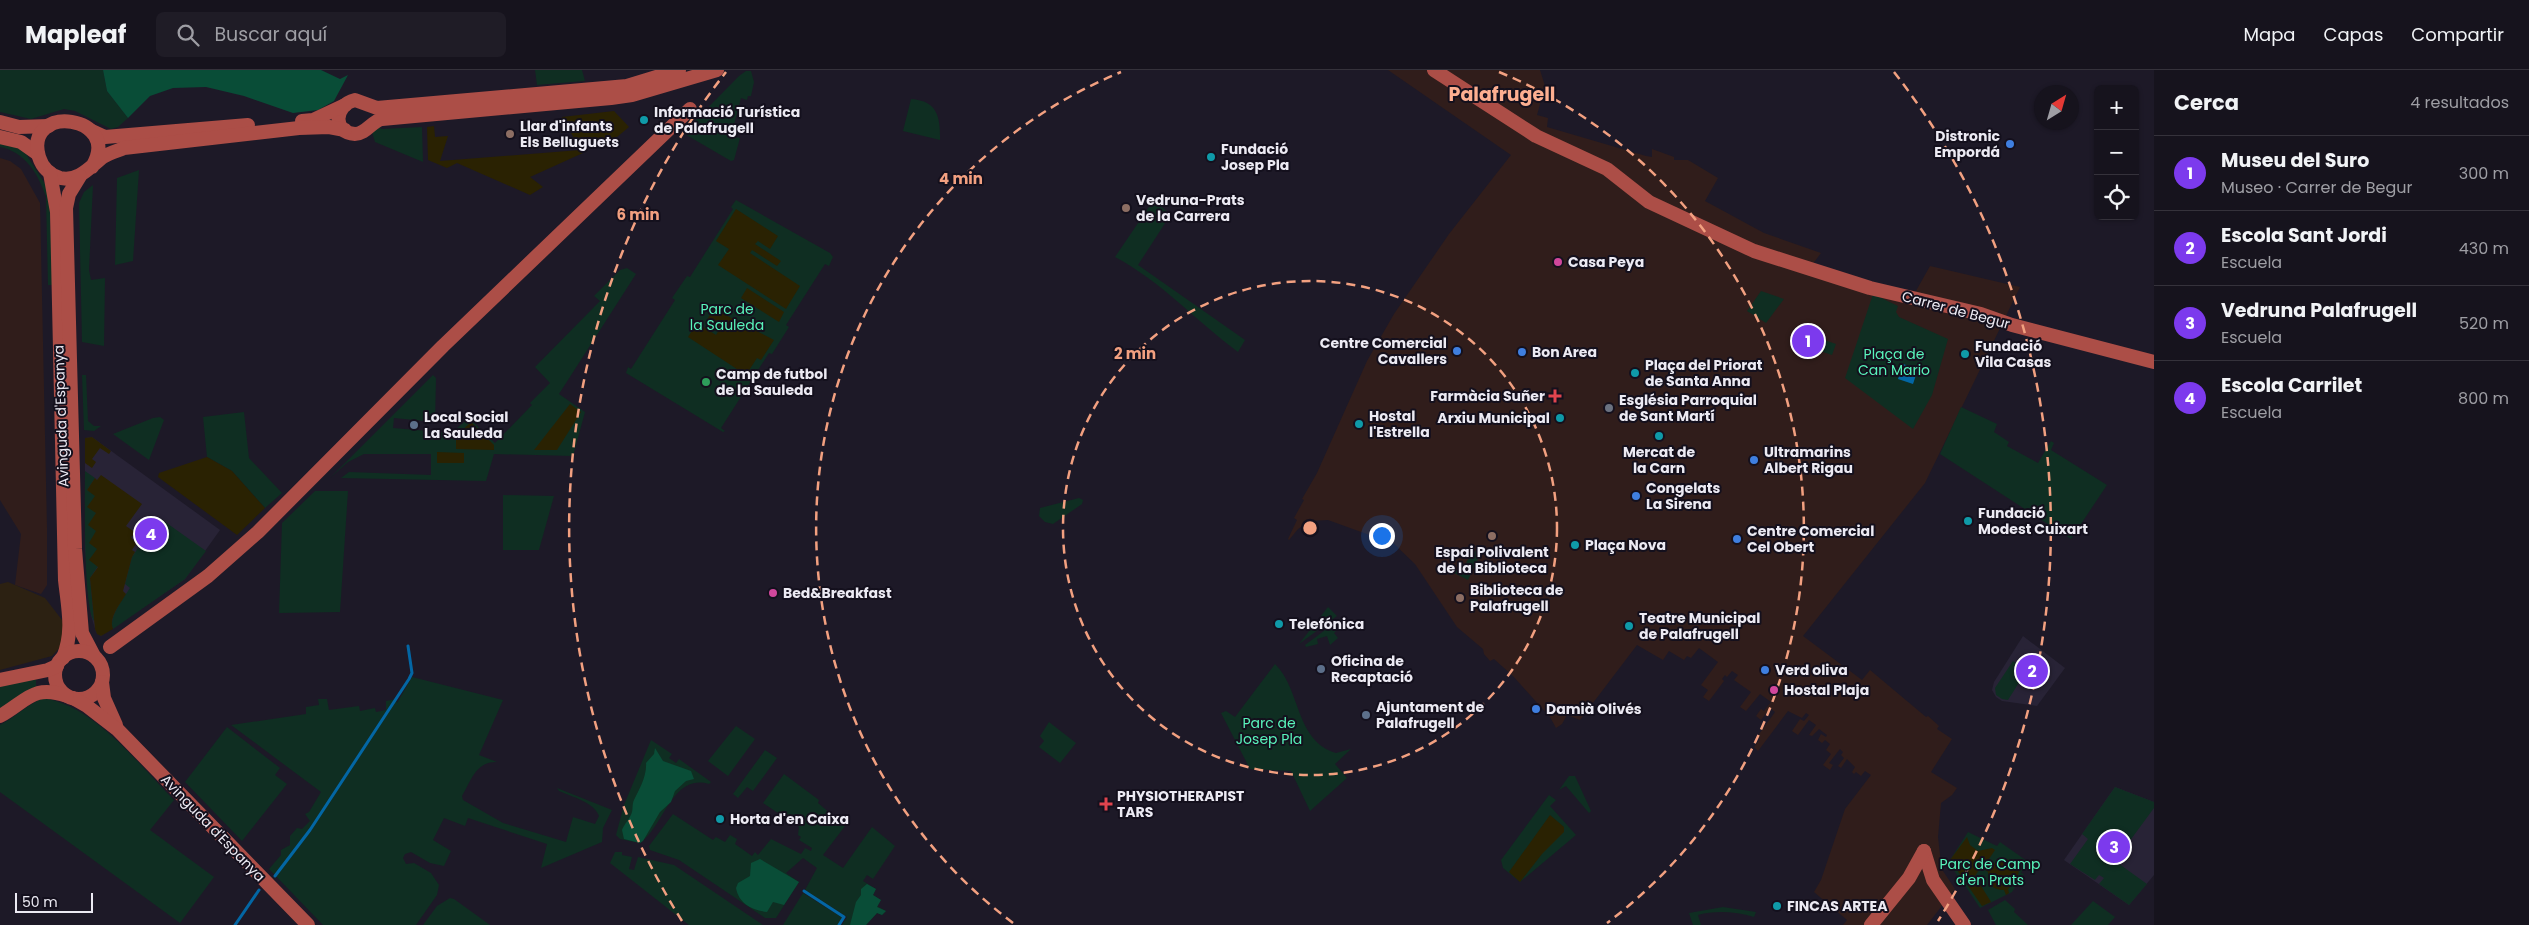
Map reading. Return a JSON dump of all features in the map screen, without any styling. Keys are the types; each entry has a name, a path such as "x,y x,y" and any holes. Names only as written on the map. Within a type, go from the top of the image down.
{"street":[{"path":"0,122 19,127 49,126 68,120 82,124 106,137 313,120 355,100 377,108 606,88 647,81 679,70"},
{"path":"0,137 21,142 38,154 50,173 62,178 80,176 110,153 124,148 298,128 329,127 354,134 369,127 377,120 399,116 632,95 717,70"},
{"name":"Carrer de Begur","path":"1434,70 1536,136 1607,169 1650,202 1744,247 1870,288 1981,314 2012,325 2154,362"},
{"path":"366,104 372,116 369,127"},
{"path":"345,105 339,112 338,119 345,130"},
{"path":"110,647 208,576 258,532 443,346 690,109"},
{"path":"38,154 40,139 49,126"},
{"path":"90,130 95,139 97,150 92,166"},
{"name":"Avinguda d'Espanya","path":"50,173 57,212 65,580 70,631 70,641 56,665"},
{"name":"Avinguda d'Espanya","path":"80,176 69,194 66,208 75,540 82,633 94,656"},
{"path":"0,680 56,665 72,652 80,651 94,656 102,667 102,682 91,696 70,697 48,690 33,693 0,716"},
{"path":"56,665 56,683 70,697"},
{"name":"Avinguda d'Espanya","path":"102,682 108,711 118,730"},
{"name":"Avinguda d'Espanya","path":"70,697 87,706 118,730 308,925"},
{"path":"1871,925 1910,878 1924,851 1933,880 1964,925"}],"shaded area":[{"path":"1388,70 1540,70 1545,86 1537,115 1548,118 1547,127 1646,156 1652,157 1652,149 1674,157 1674,160 1688,160 1718,178 1705,201 1764,233 1821,253 1812,265 1912,298 1930,266 2020,287 1925,483 1803,636 1862,680 1870,670 1926,717 1928,716 1939,726 1937,729 1952,739 1931,772 1957,788 1952,795 1941,803 1938,837 1941,863 1939,865 1955,889 1927,925 1843,925 1847,920 1814,892 1821,880 1845,809 1871,775 1865,771 1861,776 1856,772 1854,774 1852,772 1855,767 1847,759 1841,768 1838,766 1844,758 1841,755 1843,752 1840,749 1829,763 1833,765 1830,770 1823,765 1831,754 1826,750 1830,744 1825,740 1822,743 1818,740 1821,734 1826,737 1827,735 1819,729 1812,736 1809,735 1816,725 1809,720 1798,735 1792,731 1800,719 1804,721 1809,715 1806,713 1802,718 1788,711 1758,751 1754,747 1760,739 1757,737 1775,712 1770,708 1761,720 1756,716 1761,709 1764,711 1771,702 1760,694 1746,711 1740,707 1751,692 1734,680 1738,675 1732,671 1727,677 1725,675 1722,679 1724,681 1709,701 1703,697 1708,690 1701,685 1718,662 1699,648 1691,658 1687,656 1684,660 1669,651 1663,660 1637,645 1580,720 1567,715 1562,724 1556,728 1550,717 1513,676 1494,659 1490,661 1484,654 1483,649 1457,627 1415,564 1389,539 1386,541 1328,520 1310,521 1288,539 1297,520 1294,518 1304,500 1302,499 1317,473 1367,361 1394,314 1449,234 1511,155"},
{"path":"0,158 10,161 21,169 40,203 47,528 47,585 41,594 15,585 21,534 0,500"},
{"path":"92,437 220,530 185,579 101,636 96,632 91,615 85,548 85,438"},
{"path":"8,582 45,598 62,620 64,626 61,646 52,656 0,670 0,584"},
{"path":"2023,636 2065,668 2037,706 2002,701 1996,697 1992,690 1994,682"},
{"path":"2115,787 2154,802 2154,875 2129,905 2064,860"}],"green space":[{"path":"0,70 103,70 107,91 128,118 118,127 111,129 75,111 64,109 31,119 0,112"},
{"path":"103,70 321,70 340,79 348,75 334,101 318,110 293,113 244,96 206,87 173,88 150,96 128,118 107,91"},
{"path":"535,70 582,70 585,81 537,85"},
{"path":"746,71 751,71 754,82 751,96 748,96 747,100 741,98 731,136 740,138 734,160 731,161 683,133"},
{"path":"911,99 927,103 936,112 940,140 903,131"},
{"path":"380,125 381,129 422,127 423,162 375,142 372,132"},
{"path":"0,142 18,148 26,154 49,190 53,285 48,285 46,197 43,188 29,165 17,154 0,147"},
{"path":"139,170 133,261 115,265 117,178"},
{"path":"93,185 89,270 91,280 105,278 104,346 82,342 79,203 84,192"},
{"name":"Parc de la Sauleda","path":"736,200 830,253 833,257 829,266 825,264 786,325 789,327 772,354 769,353 721,428 725,431 723,432 626,373 628,367 631,369 675,300 672,298 687,276 690,277 733,209 731,207"},
{"path":"1153,201 1171,214 1138,265 1245,340 1238,352 1148,278 1115,257"},
{"path":"627,268 636,274 559,394 585,412 573,456 494,454 486,481 341,478 349,472 431,475 431,454 364,454 348,462 330,478 433,375 436,378 435,422 394,418 393,428 451,433 469,418 495,443 532,405 530,403 550,383 535,367 600,301 594,296 620,270"},
{"path":"1761,291 1784,299 1766,323 1747,311"},
{"name":"Plaça de Can Mario","path":"1873,294 1898,306 1896,312 1899,317 1948,339 1932,395 1913,429 1845,378"},
{"path":"1795,330 1836,344 1832,355 1791,341"},
{"path":"82,375 86,375 88,421 94,426 101,426 94,431 84,430"},
{"path":"1961,407 1997,424 1994,432 2009,442 2007,446 2038,463 2051,441 2054,443 2051,450 2107,485 2071,539 1940,454"},
{"path":"244,412 249,458 282,493 265,508 232,471 207,457 203,417"},
{"path":"160,417 164,420 149,460 113,434 153,418"},
{"path":"85,471 95,478 87,490 95,495 98,566 90,578 94,621 90,612 86,574"},
{"path":"315,491 348,491 340,612 279,613 282,523"},
{"path":"503,495 554,496 539,550 503,550"},
{"path":"1079,498 1083,500 1082,504 1053,524 1045,522 1039,516 1040,508"},
{"path":"161,519 206,551 185,579 113,629 112,624 115,614 130,588 125,584 132,557 138,548 140,550"},
{"path":"1477,549 1480,555 1468,580 1450,571 1464,569 1467,561"},
{"path":"1328,607 1337,616 1299,644"},
{"path":"1340,619 1344,623 1334,633 1338,638 1330,645 1327,636 1317,639 1318,644 1306,647 1305,645"},
{"path":"2013,661 2025,670 2025,673 2008,700 2002,699 1996,695 1995,688"},
{"name":"Parc de Josep Pla","path":"1275,664 1290,687 1300,713 1313,738 1323,747 1336,753 1351,749 1335,764 1347,778 1310,811 1291,771 1250,769 1221,713 1226,711 1235,717"},
{"path":"412,677 503,700 479,755 497,762 479,768 471,778 462,796 463,800 503,823 566,842 573,817 595,824 599,816 588,804 559,791 557,788 612,810 603,828 602,842 541,868 547,844 468,818 465,826 444,818 433,840 451,851 444,866 430,863 411,852 405,854 403,858 406,864 414,863 431,873 439,885 437,895 416,925 323,925 269,869 281,855 281,850 290,845 290,836 297,828 302,829 310,821 305,814 309,812 321,792 231,725 306,714 306,707 319,705 318,699 327,699 329,710 359,706 360,711 375,708 376,712 386,710 386,701 396,699 397,703"},
{"path":"36,679 36,688 0,711 0,685"},
{"path":"44,698 63,703 98,725 131,754 174,800 150,830 214,877 180,923 0,792 0,725"},
{"path":"1049,722 1076,743 1060,763 1039,747 1044,741 1040,736"},
{"path":"736,726 755,739 728,776 708,761"},
{"path":"227,727 280,768 275,775 287,784 242,841 185,782"},
{"path":"651,740 672,754 669,758 676,763 679,759 711,782 709,784 696,783 686,786 677,793 656,825 640,843 620,839 616,835 624,805"},
{"path":"655,748 663,761 691,771 694,779 686,781 675,791 671,802 660,812 640,843 624,839 622,830 632,812 633,802 644,778 646,763 654,754"},
{"path":"765,750 777,758 753,791 747,787 738,798 733,794"},
{"path":"784,774 819,800 818,803 845,826 823,855 843,868 872,827 895,846 873,879 867,875 863,881 876,889 873,895 881,900 877,906 886,911 882,915 877,913 866,925 842,925 847,917 805,890 817,868 803,858 786,873 799,882 776,918 765,918 679,860 650,850 649,846 673,814 713,840 716,837 725,842 730,835 737,839 735,844 752,856 755,852 758,855 771,839 801,854 805,848 811,851 812,848 799,840 801,837 798,835 799,827 763,803"},
{"path":"1569,776 1575,776 1591,811 1589,813 1566,786 1559,790"},
{"path":"2115,787 2154,802 2154,808 2115,861 2147,884 2129,905 2099,884 2104,878 2099,875 2095,880 2070,864 2088,839 2082,834"},
{"path":"1549,795 1556,800 1550,806 1576,835 1520,882 1503,868 1501,860"},
{"name":"Parc de Camp d'en Prats","path":"1968,832 1997,846 2000,842 2027,861 2021,873 2024,874 2012,892 1980,908 1964,884 1966,883 1962,883 1953,869 1955,867 1950,860"},
{"path":"615,852 622,852 622,855 632,857 629,869 634,870 638,857 674,865 763,925 689,925 610,863"},
{"path":"760,859 799,882 784,905 773,902 767,912 756,910 743,902 736,888 738,883 750,876 751,863"},
{"path":"867,884 876,889 873,895 881,900 877,907 886,911 882,915 877,913 866,925 850,925 856,902 861,895 861,889"},
{"path":"803,893 843,918 838,925 783,925"},
{"path":"450,898 490,925 423,925 437,906"},
{"path":"2005,900 2015,909 2014,912 2028,925 1996,925 1988,910"},
{"path":"2093,901 2115,917 2108,925 2071,925"},
{"path":"1723,907 1756,912 1754,917 1726,912 1705,913 1698,915 1701,925 1693,925 1689,913"}],"sand":[{"path":"614,111 629,127 617,137 578,146 571,133 561,133 562,117"},
{"path":"434,126 435,137 448,136 440,161 580,150 583,153 530,177 543,187 530,195 457,163 447,168 428,160 427,127"},
{"path":"736,209 778,236 770,249 758,241 755,244 781,261 777,266 752,250 750,253 800,286 786,309 718,265 729,249 716,241"},
{"path":"747,288 784,312 779,322 741,298"},
{"path":"714,309 774,340 761,360 757,358 746,375 688,337 697,323 716,335 719,330 706,321"},
{"path":"570,404 581,412 557,450 534,450"},
{"path":"471,422 494,445 494,450 456,449 456,436"},
{"path":"92,437 111,451 109,454 100,448 92,459 96,462 92,468 85,463 85,438"},
{"path":"437,452 464,453 464,463 437,463"},
{"path":"207,457 232,471 265,508 237,535 158,477 159,473"},
{"path":"101,475 142,504 126,526 136,533 131,537 136,544 132,550 135,552 123,591 126,594 112,620 113,629 101,636 97,634 95,629 90,578 98,567 89,560 97,549 89,543 96,531 88,525 96,513 87,507 95,496 87,490 95,478 97,480"},
{"path":"1550,815 1564,827 1564,832 1542,854 1520,882 1509,872"},
{"name":"Parc de Camp d'en Prats","path":"1967,837 1970,845 1978,851 1992,848 1995,850 1989,859 1994,863 2007,859 2014,863 2019,870 2017,880 2008,889 2009,893 2006,895 2004,890 1996,889 1991,885 1988,879 1988,872 1981,867 1975,876 1991,902 1982,906 1950,860"}],"water":[{"path":"1903,364 1918,369 1913,384 1898,379"}],"waterway":[{"path":"275,876 310,830 409,679 412,673 408,646"},
{"path":"235,925 259,890"},
{"path":"804,891 844,917 839,925"}],"place":[{"name":"Informació Turística de Palafrugell","path":"644,120"},
{"name":"Llar d'infants Els Belluguets","path":"510,134"},
{"name":"Distronic Empordá","path":"2010,144"},
{"name":"Fundació Josep Pla","path":"1211,157"},
{"name":"Vedruna-Prats de la Carrera","path":"1126,208"},
{"name":"Casa Peya","path":"1558,262"},
{"name":"Museu del Suro","path":"1808,341"},
{"name":"Centre Comercial Cavallers","path":"1457,351"},
{"name":"Bon Area","path":"1522,352"},
{"name":"Fundació Vila Casas","path":"1965,354"},
{"name":"Plaça del Priorat de Santa Anna","path":"1635,373"},
{"name":"Camp de futbol de la Sauleda","path":"706,382"},
{"name":"Farmàcia Suñer","path":"1555,396"},
{"name":"Església Parroquial de Sant Martí","path":"1609,408"},
{"name":"Arxiu Municipal","path":"1560,418"},
{"name":"Hostal l'Estrella","path":"1359,424"},
{"name":"Local Social La Sauleda","path":"414,425"},
{"name":"Mercat de la Carn","path":"1659,436"},
{"name":"Ultramarins Albert Rigau","path":"1754,460"},
{"name":"Congelats La Sirena","path":"1636,496"},
{"name":"Fundació Modest Cuixart","path":"1968,521"},
{"name":"Escola Carrilet","path":"151,534"},
{"name":"Espai Polivalent de la Biblioteca","path":"1492,536"},
{"name":"Centre Comercial Cel Obert","path":"1737,539"},
{"name":"Plaça Nova","path":"1575,545"},
{"name":"Bed&Breakfast","path":"773,593"},
{"name":"Biblioteca de Palafrugell","path":"1460,598"},
{"name":"Telefónica","path":"1279,624"},
{"name":"Teatre Municipal de Palafrugell","path":"1629,626"},
{"name":"Oficina de Recaptació","path":"1321,669"},
{"name":"Verd oliva","path":"1765,670"},
{"name":"Escola Sant Jordi","path":"2032,671"},
{"name":"Hostal Plaja","path":"1774,690"},
{"name":"Damià Olivés","path":"1536,709"},
{"name":"Ajuntament de Palafrugell","path":"1366,715"},
{"name":"PHYSIOTHERAPIST TARS","path":"1106,804"},
{"name":"Horta d'en Caixa","path":"720,819"},
{"name":"Vedruna Palafrugell","path":"2114,847"},
{"name":"FINCAS ARTEA","path":"1777,906"}],"district":[{"name":"Palafrugell","path":"1502,94"}]}
